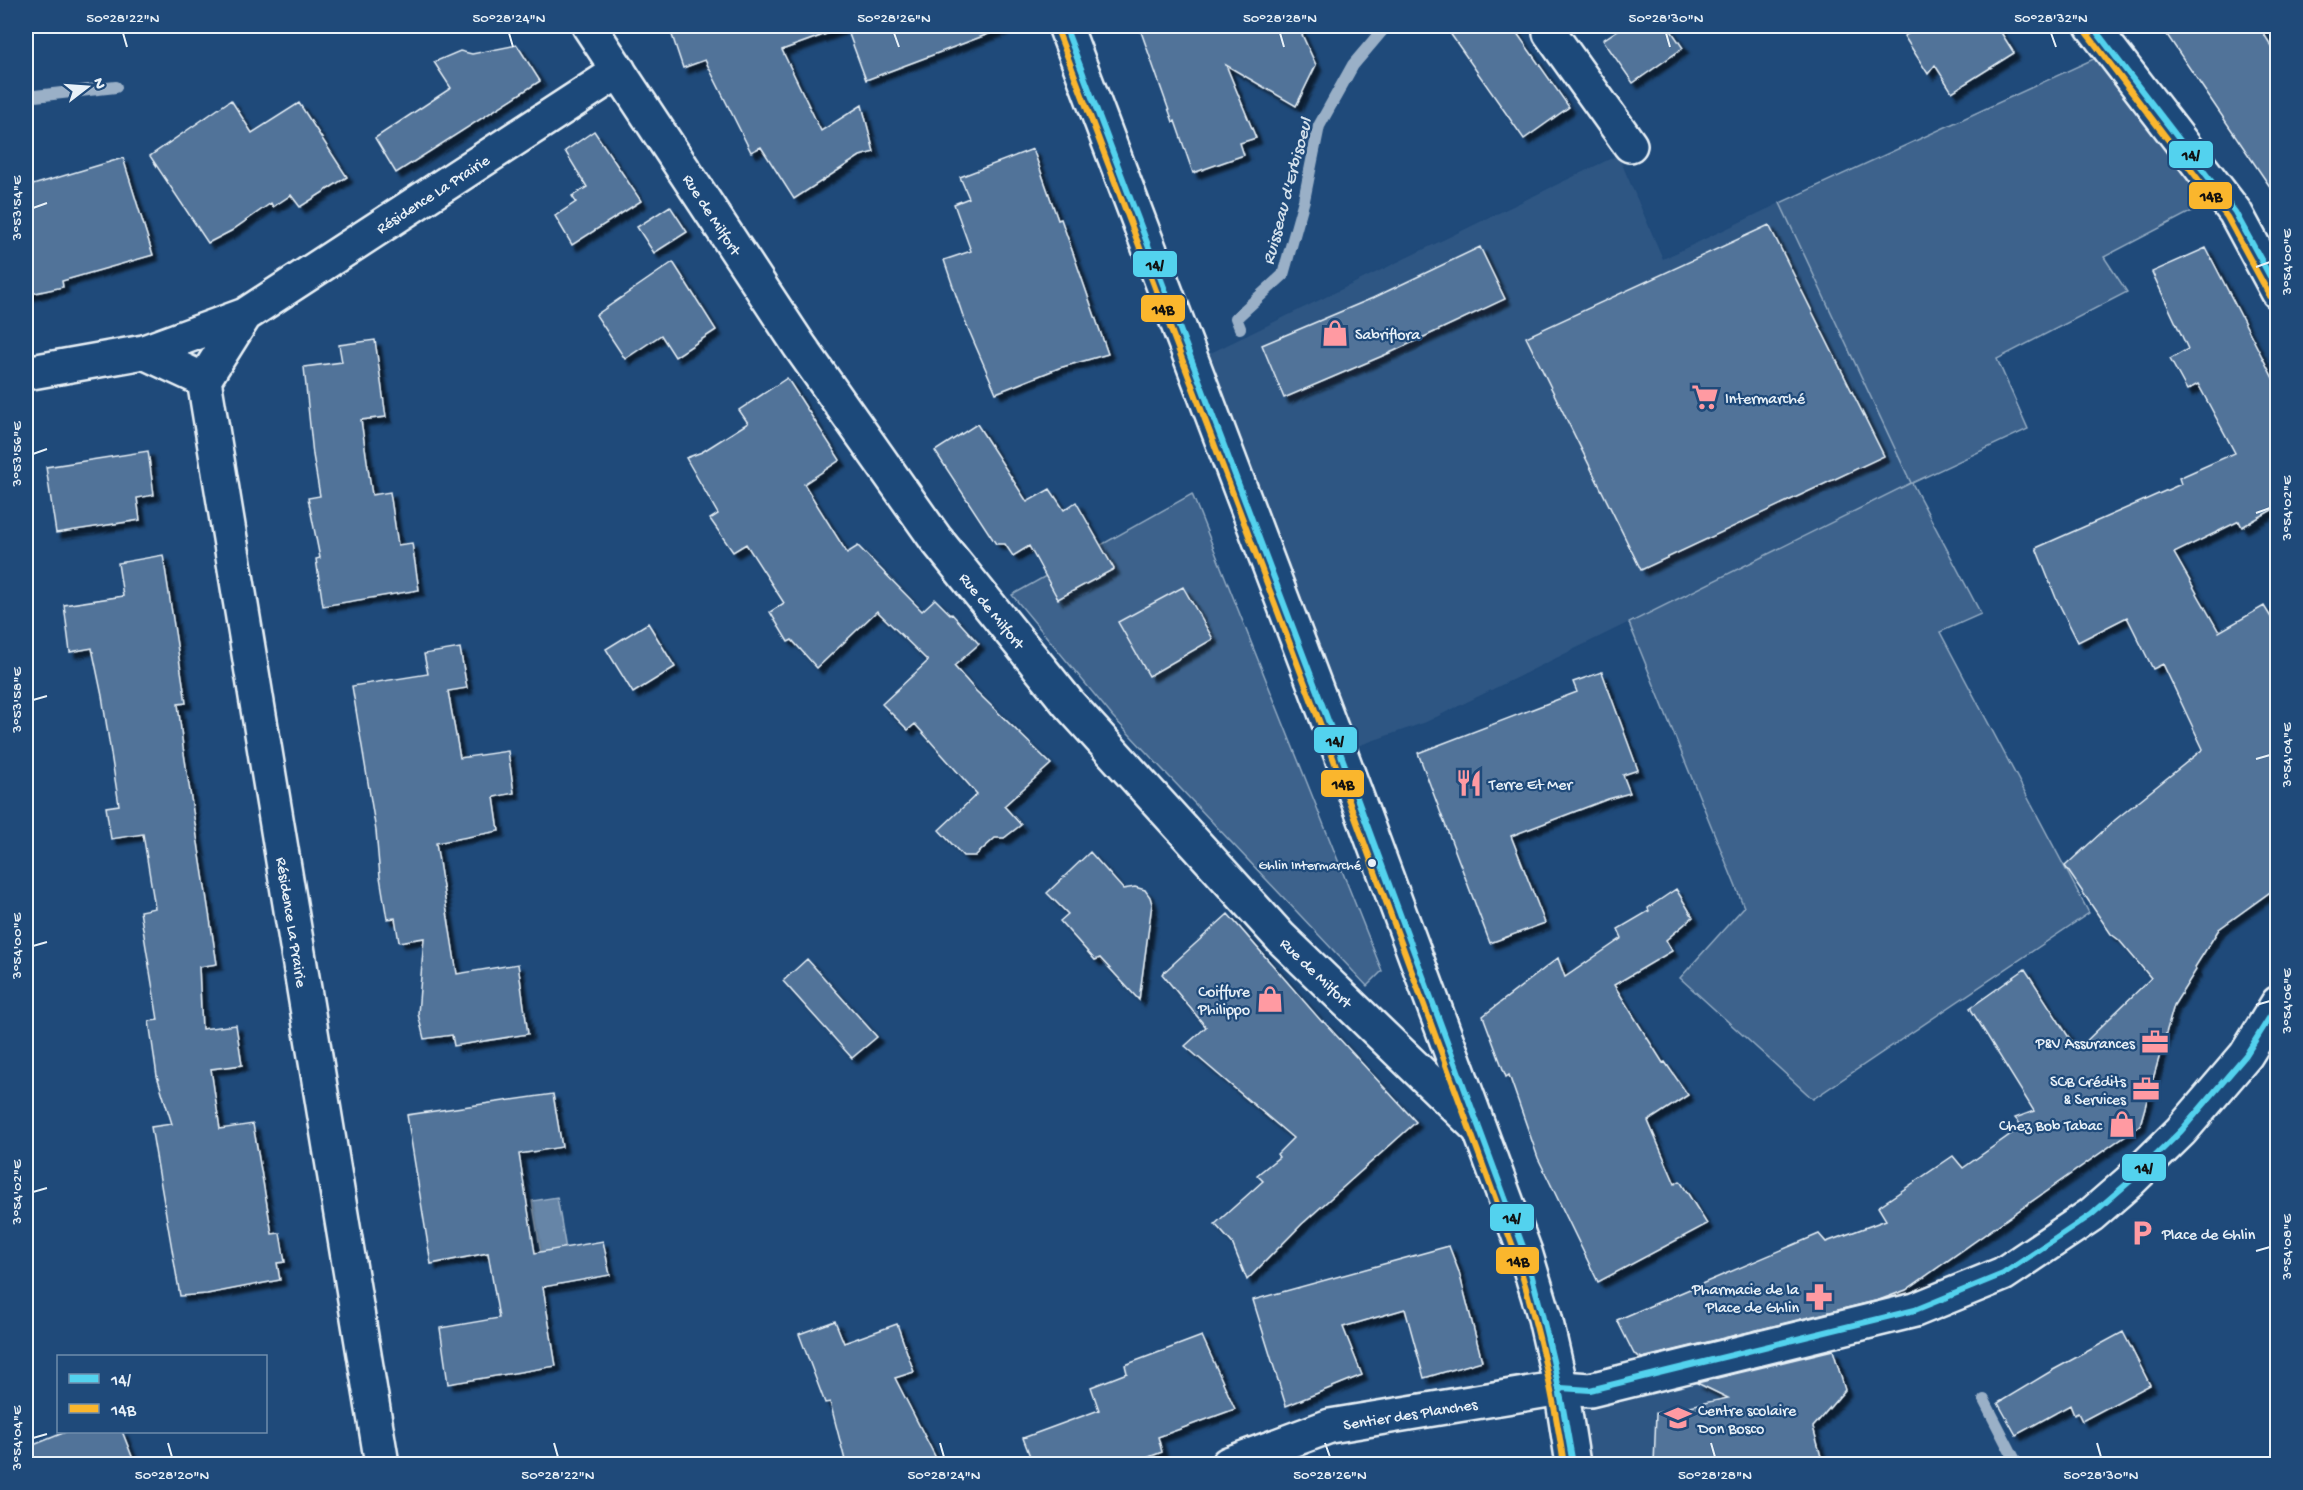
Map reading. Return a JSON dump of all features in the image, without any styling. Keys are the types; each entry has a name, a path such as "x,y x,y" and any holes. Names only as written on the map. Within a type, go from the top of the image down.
{"street":[{"name":"Rue de Milfort","path":"589,26 799,345 935,538 1068,703 1281,938 1479,1129"},
{"path":"1065,26 1341,752 1525,1252 1545,1318 1561,1388 1573,1464"},
{"path":"2091,26 2235,212 2277,292"},
{"path":"1551,28 1630,145"},
{"name":"Résidence La Prairie","path":"26,373 144,352 245,315 619,71"},
{"name":"Résidence La Prairie","path":"245,315 204,380 382,1464"},
{"path":"144,352 204,380"},
{"path":"1561,1388 1590,1390 1915,1310 2003,1274 2091,1215 2129,1182 2181,1131 2246,1055 2277,1003"},
{"name":"Sentier des Planches","path":"1228,1464 1330,1426 1561,1388"}],"shaded area":[{"path":"2111,51 2223,195 2104,257 2127,292 1997,359 2028,429 1912,483 1981,614 1940,632 2089,913 1813,1099 1680,978 1744,907 1629,623 1911,483 1780,203"},
{"path":"1618,155 1663,259 1780,203 1912,483 1426,722 1340,752 1192,362"},
{"path":"1192,494 1382,971 1367,986 1113,717 1012,595"},
{"path":"557,1197 566,1250 541,1254 532,1201"},
{"name":"Centre scolaire Don Bosco","path":"1786,1342 1792,1387 1790,1464 1573,1464 1561,1388"}],"building":[{"path":"669,26 839,26 840,29 782,50 821,131 862,105 874,152 860,156 794,199 761,147 751,152 705,60 683,68"},
{"path":"846,26 1001,26 1002,29 866,80"},
{"path":"1139,26 1298,26 1316,65 1296,106 1226,65 1256,138 1240,143 1244,155 1193,173"},
{"path":"1445,26 1512,26 1569,107 1524,139"},
{"path":"1624,26 1668,26 1683,48 1633,83 1603,40"},
{"path":"1922,26 1997,26 2014,53 1952,92 1935,65 1928,74 1904,36"},
{"path":"2161,26 2259,26 2277,55 2277,197"},
{"path":"517,45 540,81 396,173 375,138 451,88 434,62 460,51 472,54"},
{"path":"231,100 252,133 299,103 347,177 300,207 291,195 273,207 271,203 231,231 208,243 150,156"},
{"path":"594,131 641,201 572,245 555,216 576,202 572,196 587,187 565,151"},
{"path":"1033,149 1058,220 1061,219 1108,354 1059,368 996,393 964,319 944,260 971,251 954,204 969,198 960,177"},
{"path":"123,158 153,255 62,281 63,287 26,295 26,187"},
{"path":"670,206 687,232 654,253 637,227"},
{"name":"Intermarché","path":"1769,225 1884,456 1641,570 1526,337"},
{"path":"1480,247 1505,299 1394,351 1284,398 1262,345 1373,298"},
{"path":"2206,248 2277,386 2277,507 2242,527 2239,521 2174,553 2219,632 2264,606 2277,627 2277,887 2219,929 2195,967 2196,970 2174,1005 2140,1125 1906,1290 1879,1300 1642,1358 1634,1354 1617,1320 1819,1234 1826,1242 1886,1220 1878,1207 1953,1156 1963,1168 2022,1126 2015,1118 2034,1111 1970,1008 2025,969 2077,1050 2151,978 2119,940 2111,934 2065,866 2115,820 2203,749 2163,664 2153,669 2127,617 2078,642 2056,598 2036,548 2181,484 2179,478 2235,453 2198,384 2187,390 2170,359 2188,349 2152,272"},
{"path":"673,262 716,330 675,357 661,335 625,359 596,315"},
{"path":"375,340 386,417 361,420 372,495 390,492 398,545 412,543 419,590 323,606 316,559 320,558 308,498 320,496 313,455 304,367 342,362 339,345"},
{"path":"787,378 840,460 804,484 847,553 858,546 922,611 935,599 952,614 979,644 954,666 976,691 1051,764 1004,806 1021,825 1004,838 995,838 975,856 963,856 939,830 977,794 915,724 908,730 882,704 928,661 877,611 817,668 792,640 788,642 770,612 784,603 746,544 733,552 710,519 718,514 686,458 702,452 748,423 739,410"},
{"path":"977,424 1027,502 1050,489 1064,510 1076,502 1114,569 1058,599 1029,546 1013,556 1005,544 996,544 935,451"},
{"path":"148,451 154,495 137,498 140,520 56,533 46,467"},
{"path":"163,555 186,703 178,704 183,747 217,964 199,967 202,1029 236,1025 242,1065 211,1069 220,1129 253,1124 272,1234 280,1233 285,1262 277,1263 280,1280 207,1294 180,1296 151,1127 172,1124 157,1076 149,1021 158,1020 140,911 155,908 143,834 111,839 106,807 119,805 102,696 92,648 70,652 64,605 123,596 118,563"},
{"path":"1183,587 1213,639 1149,676 1118,622"},
{"path":"648,623 675,667 633,693 606,649"},
{"path":"460,648 467,688 448,691 460,758 508,751 514,793 494,797 499,831 436,843 457,974 518,964 528,1034 454,1046 452,1035 424,1039 418,1014 424,938 399,942 395,918 387,919 376,831 352,686 428,674 424,654"},
{"path":"1602,672 1638,770 1623,775 1630,793 1608,799 1511,836 1545,923 1490,943 1418,753 1577,692 1573,682"},
{"path":"1090,852 1123,889 1135,887 1145,890 1150,897 1152,904 1139,1000 1100,958 1095,960 1060,921 1068,914 1047,893"},
{"path":"1676,889 1693,917 1666,940 1672,951 1614,985 1663,1063 1665,1062 1688,1095 1648,1121 1675,1184 1680,1181 1707,1224 1598,1282 1538,1158 1509,1075 1506,1077 1483,1016 1558,958 1565,977 1622,938 1618,929 1649,911 1648,908"},
{"path":"1228,914 1322,1022 1416,1122 1302,1224 1247,1280 1232,1243 1215,1224 1263,1181 1257,1175 1279,1157 1277,1154 1293,1138 1185,1046 1206,1027 1162,974"},
{"path":"807,959 877,1037 852,1058 783,981"},
{"path":"553,1094 562,1147 519,1154 535,1253 603,1241 610,1275 543,1287 556,1366 448,1384 440,1328 499,1318 488,1253 431,1264 407,1115"},
{"path":"1449,1246 1459,1272 1482,1361 1424,1378 1405,1309 1343,1327 1362,1375 1286,1406 1253,1300"},
{"path":"835,1321 844,1343 897,1324 914,1372 895,1378 939,1464 846,1464 830,1402 825,1403 799,1334"},
{"path":"2123,1332 2150,1385 2082,1421 2078,1413 2074,1415 2070,1405 2016,1435 1998,1403"},
{"path":"1202,1336 1235,1409 1158,1437 1162,1452 1131,1464 1033,1464 1023,1438 1099,1410 1091,1387 1127,1373 1125,1365"},
{"path":"1833,1350 1845,1390 1813,1427 1823,1464 1654,1464 1656,1413 1728,1398 1697,1383"},
{"path":"63,1433 123,1433 135,1464 26,1464 26,1448"}],"waterway":[{"name":"Ruisseau d'Erbisoeul","path":"1240,328 1236,318 1283,275 1304,200 1319,126 1353,65 1386,26"},
{"name":"Ruisseau d'Erbisoeul","path":"26,97 116,87"},
{"name":"Ruisseau d'Erbisoeul","path":"1984,1400 2017,1464"}],"transit line":[{"name":"14/","path":"1065,26 1340,752 1525,1252 1552,1357 1573,1464"},
{"name":"14/","path":"2092,26 2235,212 2278,291"},
{"name":"14B","path":"1057,29 1332,755 1516,1255 1544,1359 1564,1464"},
{"name":"14B","path":"2085,31 2227,217 2270,296"},
{"name":"14/","path":"1561,1388 1590,1390 1915,1310 2003,1274 2091,1215 2129,1182 2181,1131 2246,1055 2278,1004"}],"place":[{"name":"Sabriflora","path":"1335,333"},
{"name":"Intermarché","path":"1705,397"},
{"name":"Terre Et Mer","path":"1469,783"},
{"name":"Ghlin Intermarché","path":"1372,863"},
{"name":"Coiffure Philippo","path":"1270,999"},
{"name":"P&V Assurances","path":"2155,1042"},
{"name":"SCB Crédits & Services","path":"2146,1089"},
{"name":"Chez Bob Tabac","path":"2122,1124"},
{"name":"Place de Ghlin","path":"2142,1233"},
{"name":"Pharmacie de la Place de Ghlin","path":"1819,1297"},
{"name":"Centre scolaire Don Bosco","path":"1678,1418"}]}
